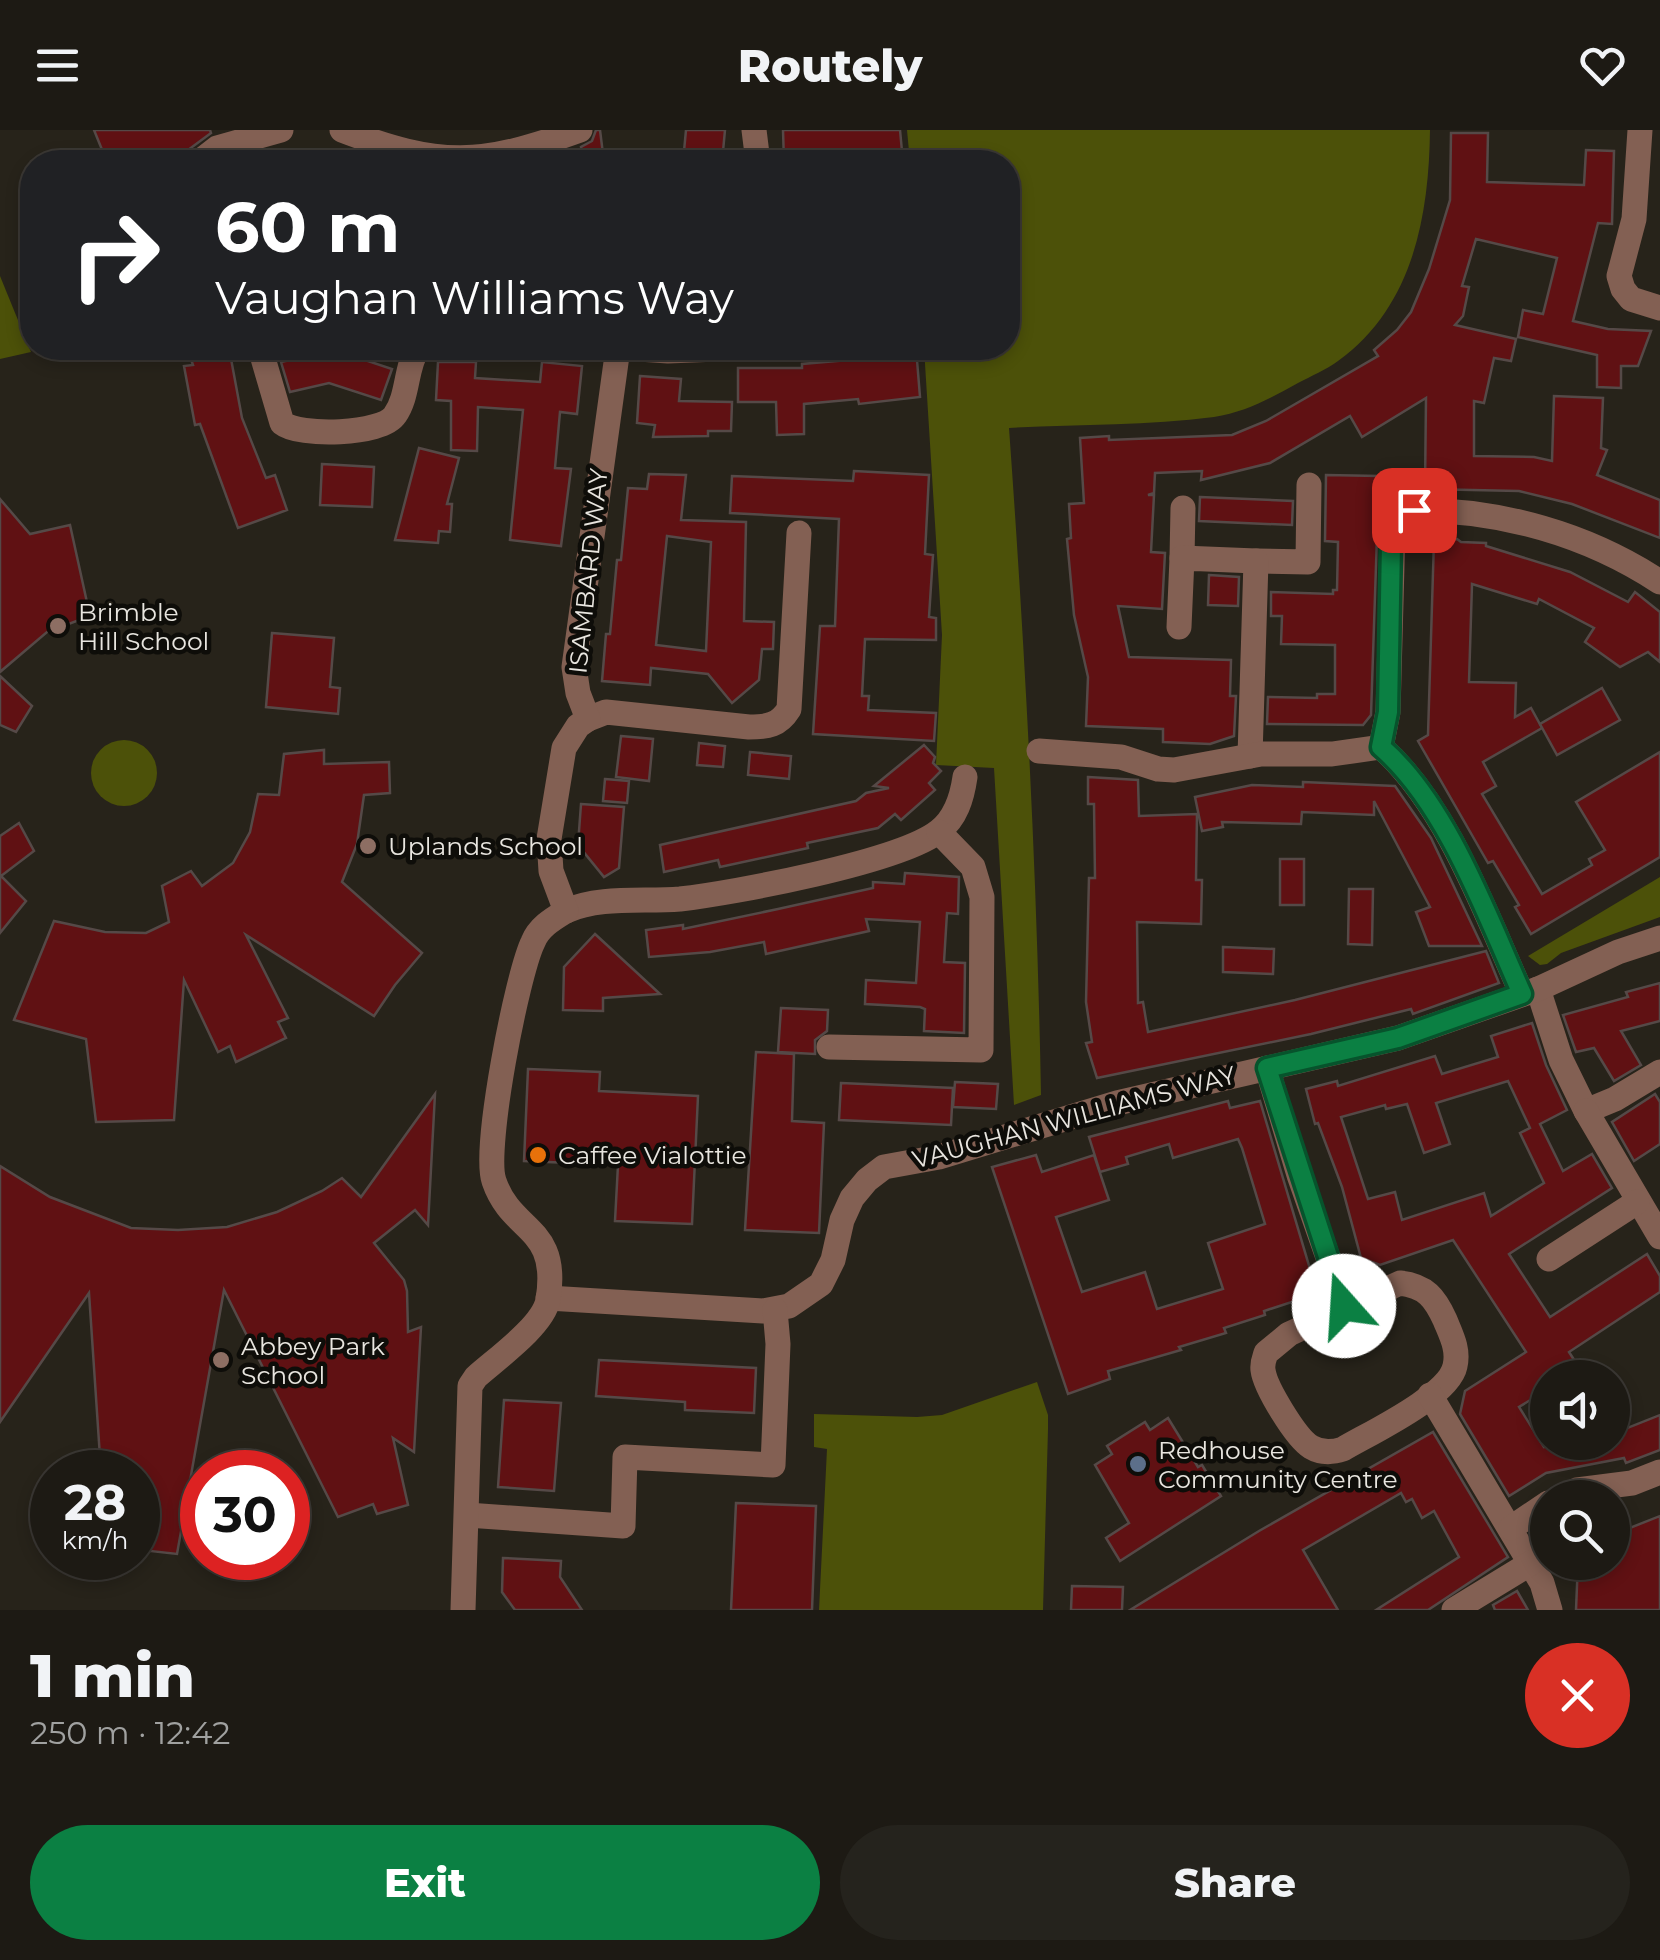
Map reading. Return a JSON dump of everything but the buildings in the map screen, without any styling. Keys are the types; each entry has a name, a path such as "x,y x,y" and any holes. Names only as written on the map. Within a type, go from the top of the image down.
{"street":[{"path":"215,150 280,130"},
{"path":"342,130 399,150"},
{"path":"521,150 580,130"},
{"path":"1640,130 1634,219 1619,276 1622,289 1631,299 1660,308"},
{"path":"263,360 282,423 294,431 333,432 378,428 393,419 401,404 412,360"},
{"name":"ISAMBARD WAY","path":"588,718 575,682 574,667 619,360"},
{"path":"1182,558 1308,562 1309,485"},
{"path":"1178,628 1183,508"},
{"path":"1381,747 1388,712 1391,543 1393,528 1403,515 1422,510 1526,523 1599,549 1660,582"},
{"path":"566,911 551,871 549,838 564,748 578,726 606,712 750,728 782,720 789,709 798,532"},
{"path":"1250,756 1256,561"},
{"path":"1039,751 1104,755 1174,770 1250,756 1332,754 1381,747"},
{"path":"1381,747 1404,768 1458,857 1530,992 1586,1111 1660,1236"},
{"path":"463,1610 470,1386 536,1323 548,1298 548,1256 544,1245 498,1192 491,1166 506,1050 534,939 547,922 592,903 687,898 802,876 896,852 939,832 954,813 965,777"},
{"path":"829,1047 982,1050 982,897 973,867 939,832"},
{"name":"VAUGHAN WILLIAMS WAY","path":"775,1310 801,1300 821,1284 834,1260 842,1220 852,1198 884,1168 939,1157 1117,1103 1398,1038 1530,992 1618,952 1660,938"},
{"path":"1267,1068 1344,1306"},
{"path":"1586,1111 1660,1072"},
{"path":"1549,1259 1638,1202"},
{"path":"1400,1283 1431,1294 1454,1341 1456,1360 1450,1380 1430,1395 1343,1449 1324,1452 1304,1443 1270,1388 1263,1369 1266,1353 1281,1338 1344,1306 1400,1283"},
{"path":"467,1516 623,1526 626,1457 772,1464 778,1344 775,1310 548,1298"},
{"path":"1430,1395 1530,1561"},
{"path":"1630,1482 1660,1472"},
{"path":"1511,1528 1530,1516"},
{"path":"1454,1610 1530,1564"},
{"path":"1540,1580 1550,1610"}],"green space":[{"path":"907,130 1430,130 1426,195 1412,258 1384,314 1338,361 1268,399 1226,415 1163,422 1009,428 1030,761 1041,1095 1014,1105 994,768 936,765 942,635 925,360 1020,360 1020,150 909,150"},
{"path":"0,276 20,325 20,354 0,359"},
{"path":"124,740 148,749 157,773 148,797 124,806 100,797 91,773 100,749"},
{"path":"1660,877 1660,917 1561,953 1547,964 1540,965 1528,956"},
{"path":"1037,1382 1048,1415 1043,1610 819,1610 827,1449 814,1447 814,1414 942,1415"}],"place":[{"name":"Brimble Hill School","path":"58,626"},
{"name":"Uplands School","path":"368,846"},
{"name":"Caffee Vialottie","path":"538,1155"},
{"name":"Abbey Park School","path":"221,1360"},
{"name":"Redhouse Community Centre","path":"1138,1464"}],"route":[{"path":"1344,1306 1267,1068 1398,1038 1522,994 1452,845 1404,768 1381,747 1388,712 1393,528 1398,519 1414,510"}]}
